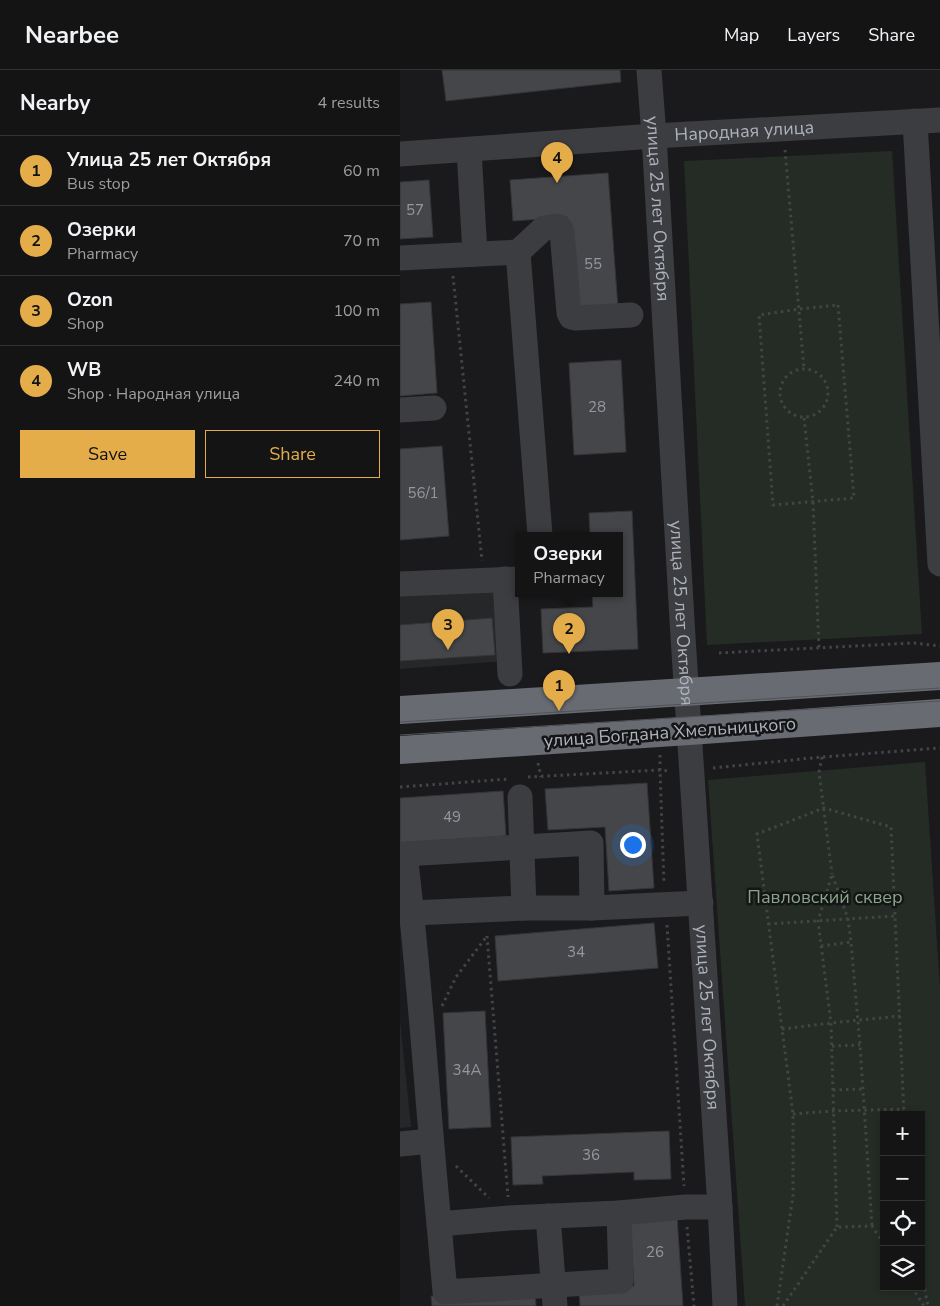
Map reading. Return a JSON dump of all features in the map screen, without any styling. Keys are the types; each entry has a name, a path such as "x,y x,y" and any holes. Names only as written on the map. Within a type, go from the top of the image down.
{"highway":[{"path":"400,710 940,676"},
{"name":"улица Богдана Хмельницкого","path":"400,750 940,713"}],"street":[{"name":"улица 25 лет Октября","path":"649,70 725,1306"},
{"name":"Народная улица","path":"400,154 654,136 940,120"},
{"path":"915,121 931,254 940,564"},
{"path":"463,255 468,150"},
{"path":"400,258 518,252 544,228 557,226 562,232 571,317 631,315"},
{"path":"518,252 540,532"},
{"path":"400,410 434,408"},
{"path":"400,584 502,579 510,674"},
{"path":"519,784 524,908"},
{"path":"592,908 591,843 402,854 412,913 445,1292 554,1296 621,1281 619,1213"},
{"path":"412,913 701,903"},
{"path":"400,1144 431,1141"},
{"path":"439,1224 685,1207 720,1207"},
{"path":"548,1216 554,1296"}],"path":[{"path":"784,150 804,369"},
{"path":"463,255 502,579"},
{"path":"838,305 854,498 773,505 759,315 799,309 838,305"},
{"path":"804,369 813,370 820,375 828,389 828,398 825,406 820,412 804,418 788,412 780,397 780,388 784,380 797,370 804,369"},
{"path":"804,418 813,502 819,648"},
{"path":"719,653 913,643 940,646"},
{"path":"713,768 940,748"},
{"path":"660,752 665,904"},
{"path":"822,757 819,772 832,874 848,919 851,942 872,1226 880,1238"},
{"path":"400,787 519,784 660,770"},
{"path":"777,1306 793,1196 793,1114 757,834 824,808 891,827 904,1109 833,1110 793,1114"},
{"path":"783,1306 837,1227 831,1022 818,921 832,874"},
{"path":"768,924 895,916"},
{"path":"668,930 685,1207 694,1306"},
{"path":"441,1007 456,977 487,936 509,1218"},
{"path":"821,946 851,942"},
{"path":"782,1029 831,1022 900,1016"},
{"path":"832,1046 860,1044"},
{"path":"833,1090 863,1089"},
{"path":"431,1141 509,1218"},
{"path":"837,1227 872,1226"},
{"path":"915,1291 926,1306"},
{"path":"924,1291 926,1306"}],"shaded area":[{"path":"501,585 505,661 400,669 400,592"},
{"path":"400,1020 411,1127 400,1128"}],"green space":[{"path":"892,151 922,634 707,645 684,161"},
{"name":"Павловский сквер","path":"925,762 940,988 940,1306 745,1306 708,780"}],"building":[{"path":"442,70 620,70 621,82 446,101"},
{"path":"608,173 618,308 575,311 567,217 513,221 510,180"},
{"path":"429,180 433,237 400,239 400,182"},
{"path":"431,302 437,393 400,396 400,304"},
{"path":"621,360 626,452 574,455 569,363"},
{"path":"442,446 449,536 400,540 400,449"},
{"path":"632,511 638,649 543,653 541,609 593,607 592,597 623,597 623,532 590,532 589,513"},
{"path":"492,618 495,655 400,661 400,625"},
{"path":"647,783 654,888 609,891 605,827 548,830 545,789"},
{"path":"503,791 506,836 400,843 400,798"},
{"path":"654,923 658,968 498,981 495,936"},
{"path":"485,1011 491,1127 449,1129 443,1013"},
{"path":"669,1131 671,1179 634,1180 634,1172 542,1176 543,1184 513,1185 511,1137"},
{"path":"677,1216 683,1306 580,1306 579,1289 634,1286 630,1219"},
{"path":"535,1289 536,1306 432,1306 431,1296"}],"tram line":[{"path":"400,722 940,688"},
{"path":"400,735 940,701"}],"place":[{"name":"WB","path":"557,183"},
{"name":"Ozon","path":"448,650"},
{"name":"Озерки","path":"569,654"},
{"name":"Улица 25 лет Октября","path":"559,711"}]}
